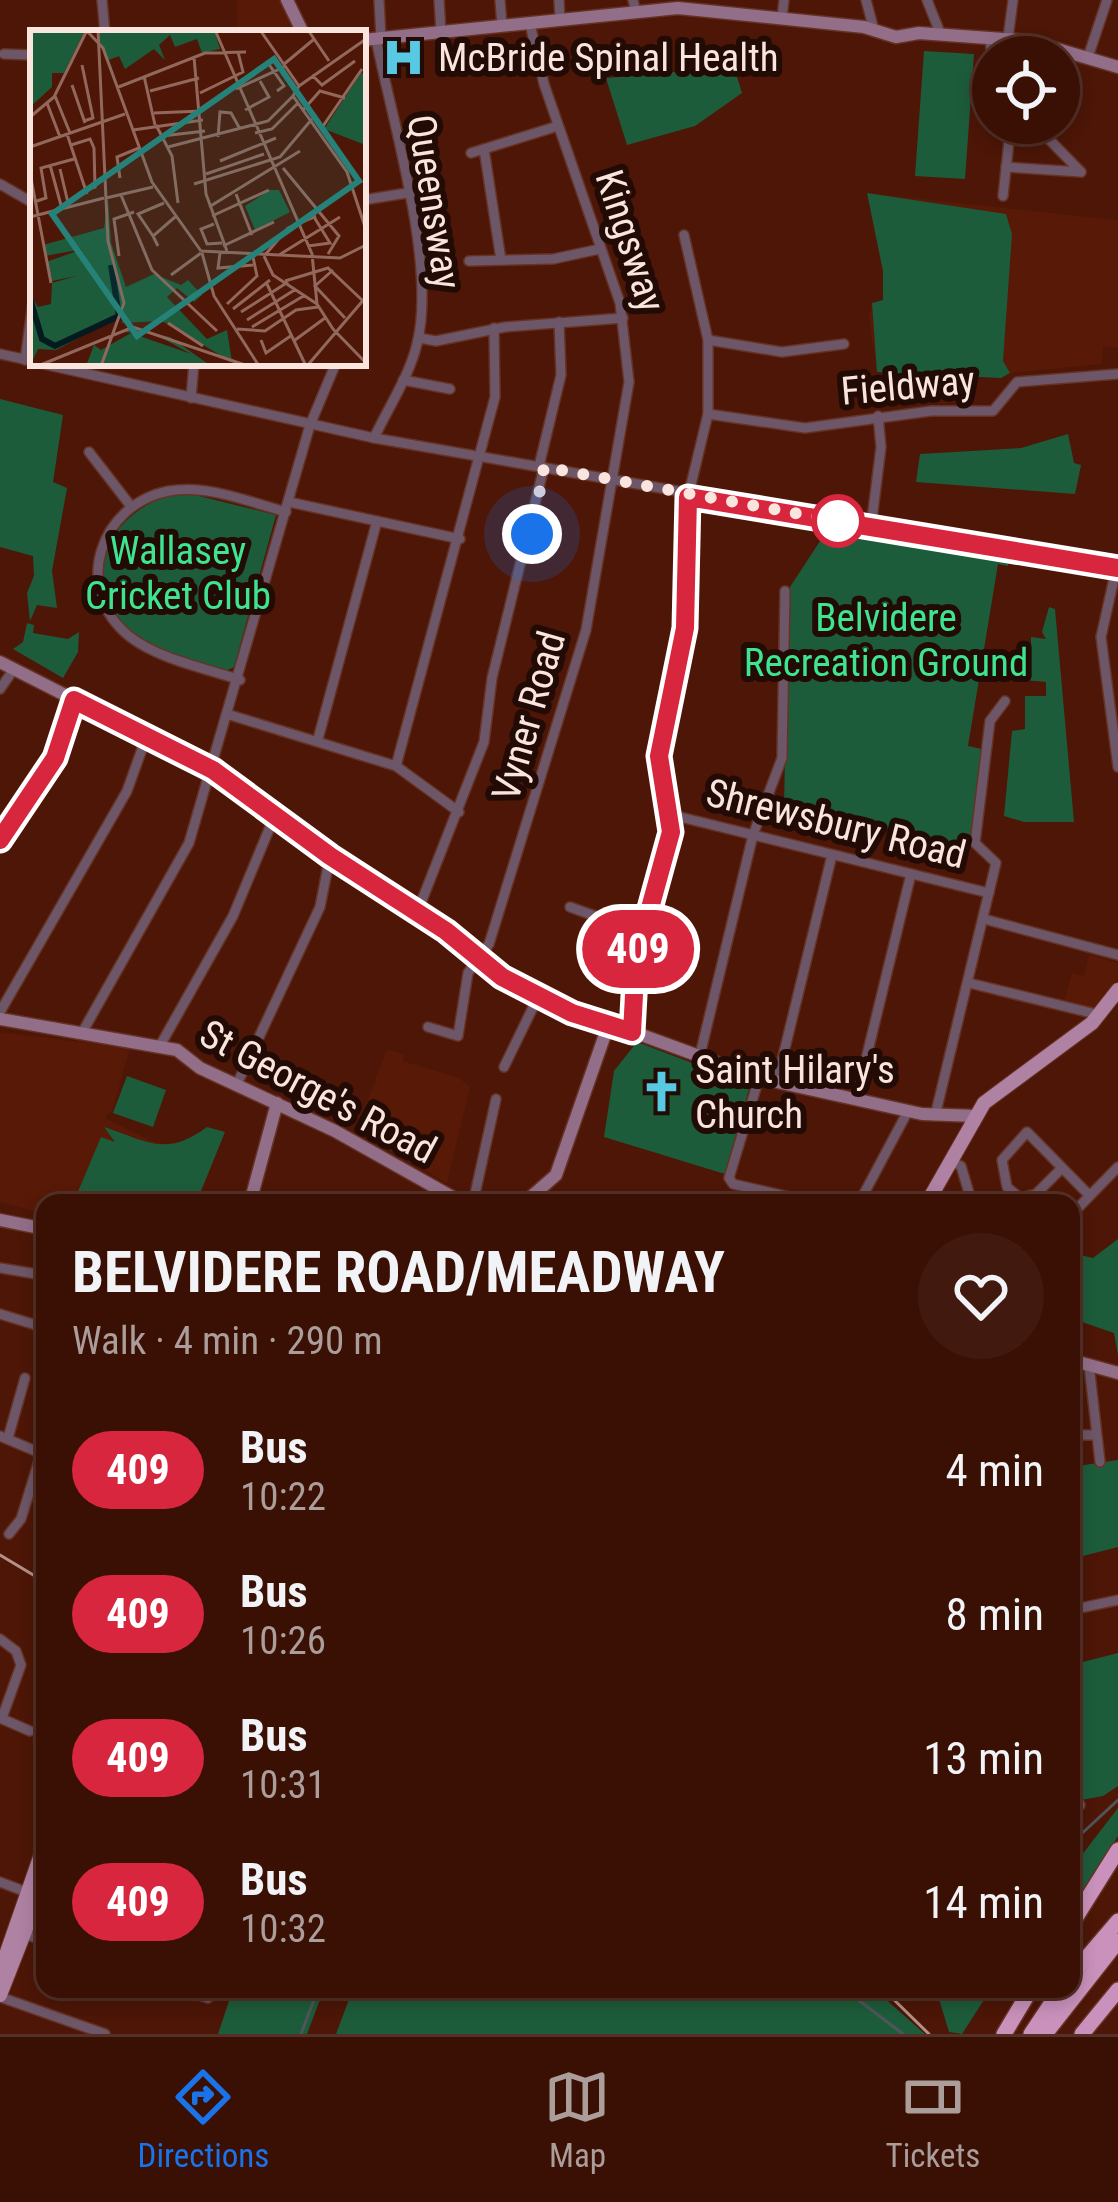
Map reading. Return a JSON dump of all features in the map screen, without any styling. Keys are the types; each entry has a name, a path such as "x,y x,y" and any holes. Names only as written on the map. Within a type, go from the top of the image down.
{"highway":[{"path":"1080,1911 1118,1850"},
{"path":"1080,1966 1118,1922"},
{"path":"1080,1989 1118,1940"},
{"path":"1082,2034 1118,1990"},
{"path":"1004,2034 1026,1998"},
{"path":"1031,2034 1055,1998"},
{"path":"1045,2034 1073,1998"}],"main road":[{"path":"932,1194 984,1103 1100,1015 1118,991"},
{"path":"0,1972 21,1933 36,1886"},
{"path":"0,1996 10,1951"}],"street":[{"path":"102,0 106,30"},
{"path":"287,0 302,30"},
{"name":"Queensway","path":"374,438 419,338 419,265 373,39 379,0"},
{"path":"439,0 441,32"},
{"path":"500,0 502,26"},
{"path":"559,0 560,21"},
{"path":"782,18 784,0"},
{"path":"866,0 874,30"},
{"path":"927,0 941,35"},
{"path":"1008,36 1013,0"},
{"path":"1088,57 1107,0"},
{"path":"373,39 560,21 635,6 782,18 896,37 972,37"},
{"name":"Kingsway","path":"530,24 558,126 623,318 629,382 610,482"},
{"path":"4,54 30,55"},
{"path":"1080,55 1118,67"},
{"path":"471,153 558,126"},
{"path":"1004,196 1009,144"},
{"path":"1006,167 1081,172 1054,144"},
{"path":"484,149 501,260"},
{"path":"0,184 30,201"},
{"path":"366,200 407,193"},
{"path":"632,1032 642,933 668,845 659,756 685,628 688,497 708,414 708,340 684,235"},
{"path":"469,261 553,259 600,248"},
{"path":"419,338 454,339 494,328 623,318"},
{"path":"417,913 484,742 495,665 527,555 561,376 559,322"},
{"path":"396,766 499,381 494,328"},
{"path":"708,340 782,352 844,344"},
{"path":"0,354 30,361"},
{"path":"53,366 310,425 688,497 1118,566 1101,637 1118,766"},
{"path":"191,398 194,366"},
{"path":"83,1031 189,843 230,715 310,425 335,366"},
{"name":"Fieldway","path":"708,414 805,428 878,416 993,411 1017,382 1118,374"},
{"path":"403,380 450,388"},
{"path":"872,527 880,447 878,416"},
{"path":"89,452 130,505"},
{"name":"Vyner Road","path":"428,1027 458,1036 460,1002 476,956 489,944 560,727 586,630 610,482"},
{"path":"240,680 152,649 115,623 104,604 97,564 104,538 130,505 195,488 460,539"},
{"path":"318,739 377,521"},
{"path":"698,1059 753,835 782,758 785,591"},
{"path":"0,662 213,770 538,998 759,1078 908,1112 976,1116"},
{"path":"0,689 14,668"},
{"path":"0,840 55,758 74,700"},
{"path":"935,1116 996,863 975,843 990,721 1005,701"},
{"path":"230,715 396,766 459,812"},
{"path":"0,1015 127,791 147,734"},
{"path":"161,1044 233,916 275,814"},
{"name":"Shrewsbury Road","path":"668,814 989,893"},
{"path":"777,1082 832,855"},
{"path":"237,1084 320,908 330,856"},
{"path":"856,1100 911,874"},
{"path":"570,908 642,933"},
{"path":"984,920 1118,955"},
{"path":"969,982 1100,1015"},
{"path":"505,1067 538,998"},
{"name":"St George's Road","path":"0,1015 161,1044 277,1103 434,1194"},
{"path":"534,1194 556,1175 608,1026"},
{"path":"759,1078 729,1178 733,1184 777,1194"},
{"path":"475,1194 496,1100"},
{"path":"252,1194 277,1103"},
{"path":"864,1194 908,1112"},
{"path":"1012,1194 1002,1160 1027,1132 1089,1195"},
{"path":"952,1162 961,1166 969,1194"},
{"path":"1080,1205 1118,1167"},
{"path":"1024,1194 1036,1193 1062,1168"},
{"path":"0,1220 36,1226"},
{"path":"0,1268 36,1274"},
{"path":"0,1315 36,1324"},
{"path":"1080,1362 1118,1373"},
{"path":"1089,1365 1100,1462"},
{"path":"26,1378 4,1437 36,1451"},
{"path":"1080,1435 1096,1435"},
{"path":"9,1534 21,1519 36,1475"},
{"path":"1080,1608 1118,1600"},
{"path":"0,1639 16,1651 21,1665 1,1718 30,1731"},
{"path":"0,1882 34,1895"},
{"path":"21,1933 36,1938"},
{"path":"0,1996 105,2034"}],"shaded area":[{"path":"237,0 284,0 296,30 237,30"},
{"path":"867,193 1118,220 1118,348 1103,346 1102,364 1010,373 1001,378 877,372 869,319 872,303 883,300 883,272"},
{"path":"1089,955 1118,963 1118,978 1093,1008 1064,1002 1072,973 1084,976"},
{"path":"0,1032 130,1048 113,1109 105,1118 149,1140 179,1147 207,1127 225,1132 201,1194 36,1194 36,1212 0,1202"},
{"path":"387,1049 404,1055 403,1061 459,1078 470,1087 447,1183 356,1132"}],"green space":[{"path":"924,51 972,54 965,179 915,176"},
{"path":"734,67 742,93 695,126 627,145 606,78"},
{"path":"867,193 1006,214 1012,234 1003,361 1010,373 1001,378 877,372 872,303 883,300 883,271"},
{"path":"0,399 63,415 53,482 67,488 52,571 57,608 37,605 30,621 27,593 34,576 33,556 0,547"},
{"path":"1068,434 1074,463 1081,465 1075,494 916,482 920,454 1021,448"},
{"name":"Wallasey Cricket Club","path":"171,495 195,495 276,515 234,667 226,671 146,643 115,619 104,599 100,577 113,536 148,504"},
{"name":"Belvidere Recreation Ground","path":"828,529 1009,558 1008,566 998,564 968,746 982,749 969,855 907,832 784,810 788,590"},
{"path":"1049,607 1055,609 1074,822 1024,822 1004,816 1012,731 1025,729 1025,696 1046,696 1046,682 1025,680 1031,670 1021,664 1022,651 1031,650 1031,637 1046,639 1042,632"},
{"path":"27,623 34,625 33,633 68,639 79,632 78,652 63,678 13,649 23,642"},
{"path":"637,1042 750,1085 725,1174 604,1137 614,1071"},
{"path":"127,1076 166,1090 153,1127 113,1113"},
{"path":"104,1127 157,1144 180,1142 207,1127 225,1132 200,1194 77,1194 101,1137 115,1142"},
{"path":"1118,1239 1118,1355 1114,1333 1082,1322 1080,1327 1080,1255 1093,1258"},
{"path":"1118,1460 1118,1547 1080,1557 1080,1466"},
{"path":"1118,1653 1118,1786 1103,1796 1081,1800 1080,1798 1080,1663"},
{"path":"1118,1808 1118,1836 1080,1895 1080,1857"},
{"path":"230,1998 321,1998 307,2034 218,2034"},
{"path":"350,1998 884,1998 925,2034 336,2034"},
{"path":"939,1998 985,1998 962,2034 949,2032"}],"waterway":[{"path":"1080,1835 1118,1800"},
{"path":"301,2034 315,1998"},
{"path":"856,1998 903,2034"}],"railway":[{"path":"0,1555 36,1577"},
{"path":"892,1998 929,2034"}],"bus line":[{"name":"409","path":"0,840 55,758 74,700 213,770 330,856 446,931 502,977 593,1022 632,1032 636,959 671,832 659,756 685,628 688,497 1118,568"}],"place":[{"name":"McBride Spinal Health","path":"404,58"},
{"name":"Saint Hilary's Church","path":"661,1092"}],"route":[{"path":"532,534 544,467 838,521"}]}
